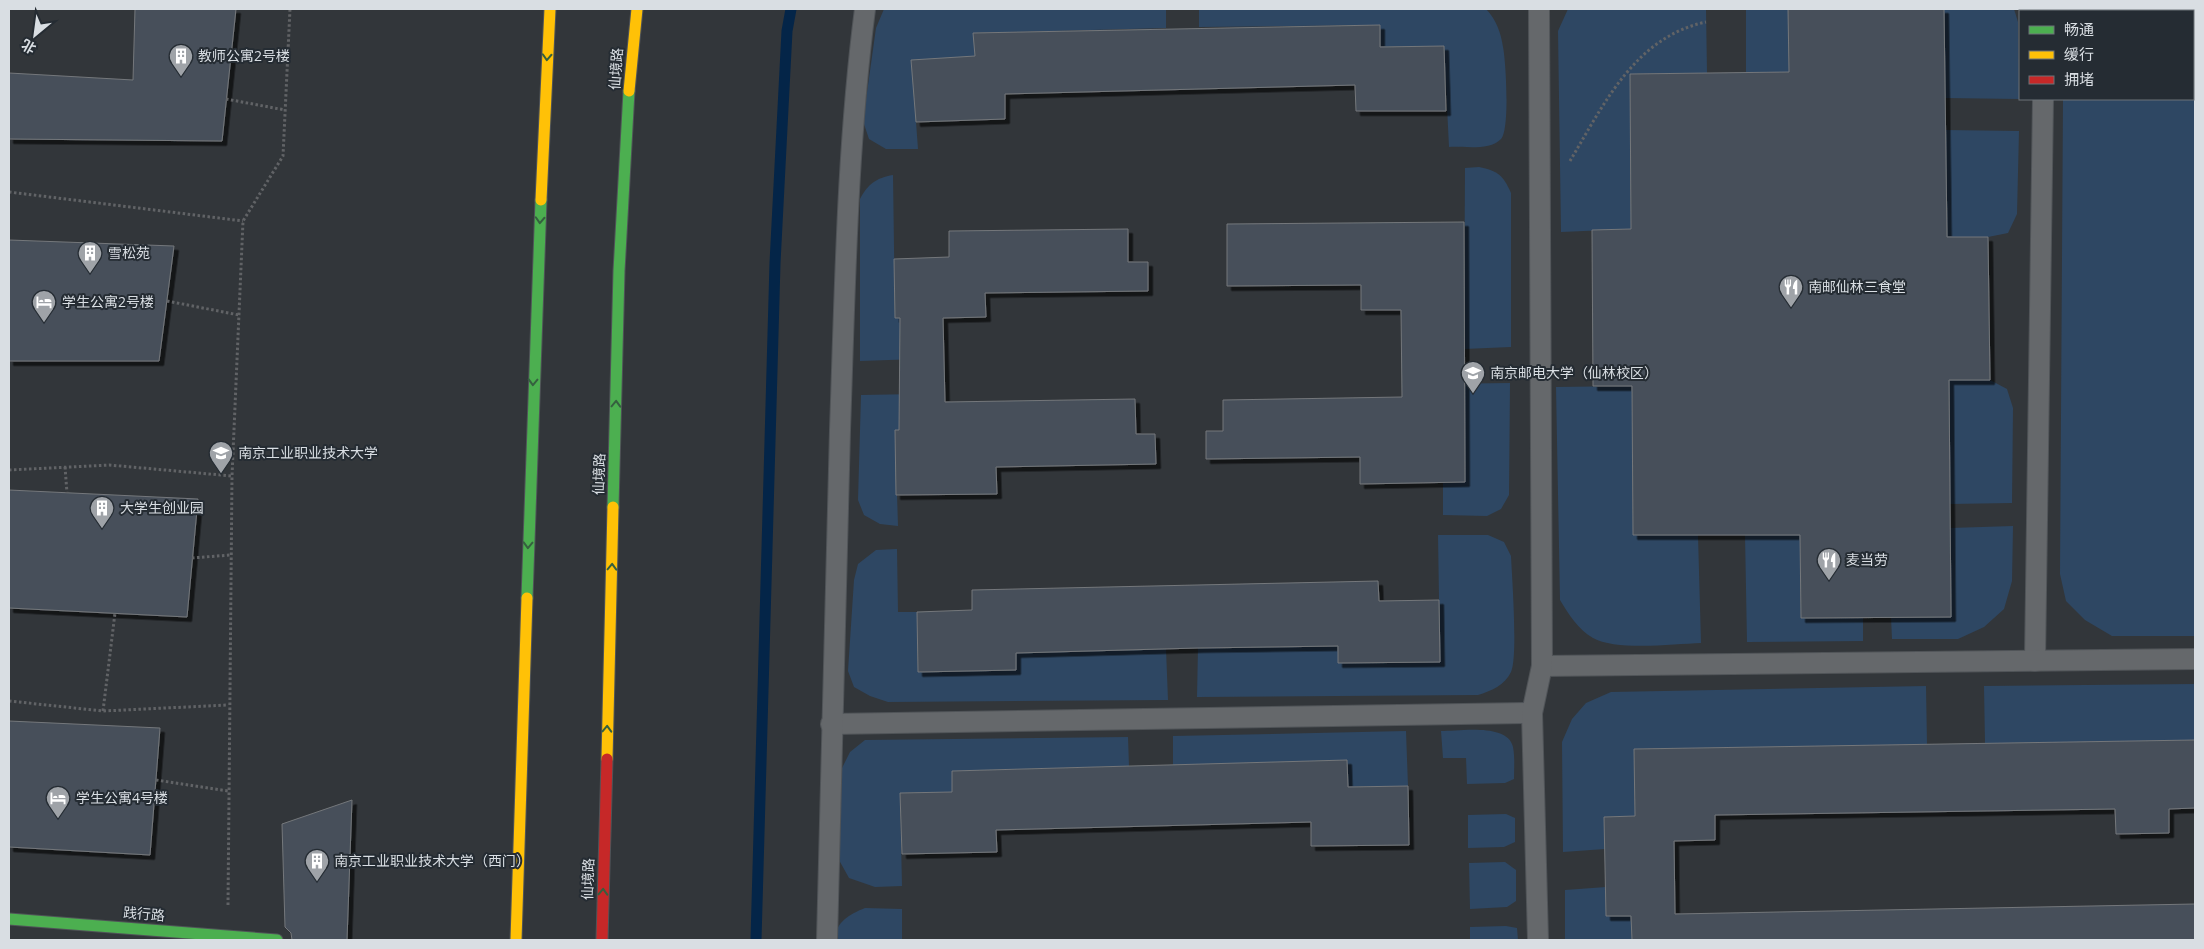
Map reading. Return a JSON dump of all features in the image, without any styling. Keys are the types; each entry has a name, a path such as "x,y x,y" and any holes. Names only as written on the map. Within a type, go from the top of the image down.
{"main road":[{"path":"516,940 534,374 550,9"},
{"name":"仙境路","path":"602,940 619,271 631,62 637,9"},
{"name":"践行路","path":"9,918 277,940"}],"lane":[{"path":"827,940 831,724 847,222 856,83 866,9"},
{"path":"1538,940 1532,713 1542,666 1539,9"},
{"path":"2035,661 2043,100"},
{"path":"1542,666 2195,659"},
{"path":"831,724 1532,713"}],"path":[{"path":"228,936 230,554 243,221 283,156 290,9"},
{"path":"1569,162 1613,89 1639,58 1685,26 1706,22"},
{"path":"226,99 286,110"},
{"path":"9,192 243,221"},
{"path":"167,301 239,315"},
{"path":"9,470 108,465 232,476"},
{"path":"65,467 67,493"},
{"path":"192,558 230,554"},
{"path":"103,711 115,613"},
{"path":"9,701 103,711 228,705"},
{"path":"156,780 228,791"}],"shaded area":[{"path":"884,9 1166,9 1166,28 974,33 975,56 916,122 918,149 886,149 869,139 863,121 876,28"},
{"path":"1199,9 1486,9 1493,17 1497,26 1504,55 1506,123 1504,133 1496,143 1484,147 1449,147 1444,46 1380,47 1380,25 1199,27"},
{"path":"1568,9 1706,9 1707,73 1630,74 1631,229 1561,232 1558,31"},
{"path":"1746,9 1788,9 1789,72 1746,73"},
{"path":"1944,9 2014,9 2018,22 2019,99 1945,98"},
{"path":"2195,9 2195,636 2112,636 2085,620 2066,601 2060,574 2063,100 2194,100 2194,10 2070,10"},
{"path":"1945,130 2019,131 2017,214 2008,233 1988,237 1947,237"},
{"path":"1479,167 1491,170 1499,175 1511,193 1511,347 1464,349 1465,168"},
{"path":"893,175 895,318 916,319 918,359 860,361 860,199 873,182"},
{"path":"1949,380 1990,380 2007,389 2013,408 2012,503 1950,504"},
{"path":"1510,383 1509,495 1501,509 1487,516 1443,515 1443,483 1465,482 1464,427 1434,384"},
{"path":"1632,386 1633,535 1698,535 1701,643 1630,646 1603,642 1593,638 1578,626 1560,600 1556,387"},
{"path":"918,394 919,430 895,430 898,526 880,524 864,515 858,500 861,395"},
{"path":"2013,526 2012,581 2004,609 1984,627 1958,639 1892,639 1891,617 1951,617 1950,528"},
{"path":"1438,535 1488,535 1504,542 1511,556 1514,616 1513,664 1508,677 1497,687 1478,695 1197,697 1198,648 1338,646 1339,663 1440,662"},
{"path":"1745,535 1800,535 1801,618 1863,618 1863,641 1747,642"},
{"path":"897,549 898,612 917,612 918,672 1016,670 1016,653 1166,649 1168,700 888,702 870,696 854,687 848,671 854,580 858,564 876,550"},
{"path":"2195,684 2195,740 1985,744 1984,686"},
{"path":"1926,686 1927,745 1634,749 1635,816 1604,817 1605,849 1563,852 1562,742 1572,719 1586,703 1611,692"},
{"path":"1482,730 1502,734 1509,739 1513,747 1514,779 1505,783 1467,784 1466,758 1443,758 1441,731"},
{"path":"1406,731 1408,786 1348,787 1347,760 1173,765 1173,736"},
{"path":"1128,737 1129,766 953,771 952,792 900,793 902,886 875,887 849,878 839,860 839,774 850,752 865,740"},
{"path":"1506,814 1515,818 1515,842 1504,847 1468,848 1468,815"},
{"path":"1505,862 1516,870 1516,901 1507,907 1470,909 1469,863"},
{"path":"1606,887 1606,916 1631,916 1632,940 1565,940 1565,890"},
{"path":"865,908 902,909 902,940 835,940 838,928 844,920"},
{"path":"1506,926 1517,928 1518,940 1470,940 1470,927"}],"building":[{"name":"教师公寓2号楼","path":"135,9 236,9 222,141 9,139 9,73 133,80"},
{"name":"南邮仙林三食堂","path":"1788,9 1944,9 1947,237 1988,237 1990,380 1949,380 1951,617 1801,618 1800,535 1633,535 1632,386 1593,386 1592,230 1631,229 1630,74 1789,72"},
{"path":"1380,25 1380,47 1444,46 1446,111 1356,111 1355,85 1005,94 1005,119 916,122 911,60 975,56 973,33"},
{"path":"1464,222 1465,482 1360,484 1360,457 1206,459 1206,431 1223,431 1223,400 1402,397 1401,310 1361,310 1361,285 1227,286 1227,224"},
{"path":"1128,229 1128,262 1148,262 1148,291 985,293 986,317 943,318 945,402 1135,399 1136,434 1155,434 1156,464 996,467 997,494 896,495 895,430 899,430 900,318 895,318 894,259 949,257 949,231"},
{"name":"雪松苑","path":"9,240 174,246 159,361 9,361"},
{"name":"大学生创业园","path":"9,490 198,499 187,617 9,608"},
{"path":"1378,581 1379,601 1439,600 1440,662 1338,663 1338,646 1198,648 1016,653 1016,670 918,672 917,612 972,610 972,590"},
{"path":"9,721 160,728 150,855 9,847"},
{"path":"2195,740 2195,808 2169,809 2169,833 2116,834 2115,809 1715,815 1715,840 1674,841 1675,914 2195,904 2195,940 1632,940 1631,916 1606,916 1604,817 1635,816 1634,749"},
{"path":"1347,760 1348,787 1408,786 1409,845 1311,846 1311,822 996,830 997,852 902,854 900,793 952,792 952,771"},
{"name":"南京工业职业技术大学（西门）","path":"352,800 347,940 292,940 291,933 285,927 282,824"}],"waterway":[{"path":"756,940 775,263 787,31 791,9"}],"traffic: fast":[{"path":"613,507 619,271 629,91"},
{"path":"527,598 541,200"},
{"path":"9,919 277,940"}],"traffic: slow":[{"path":"541,200 550,9"},
{"path":"629,91 637,9"},
{"path":"607,759 613,507"},
{"path":"516,940 527,598"}],"traffic: jam":[{"path":"602,940 607,759"}],"place":[{"name":"教师公寓2号楼","path":"181,77"},
{"name":"雪松苑","path":"90,274"},
{"name":"南邮仙林三食堂","path":"1791,308"},
{"name":"学生公寓2号楼","path":"44,323"},
{"name":"南京邮电大学（仙林校区）","path":"1473,394"},
{"name":"南京工业职业技术大学","path":"221,474"},
{"name":"大学生创业园","path":"102,529"},
{"name":"麦当劳","path":"1829,581"},
{"name":"学生公寓4号楼","path":"58,819"},
{"name":"南京工业职业技术大学（西门）","path":"317,882"}]}
